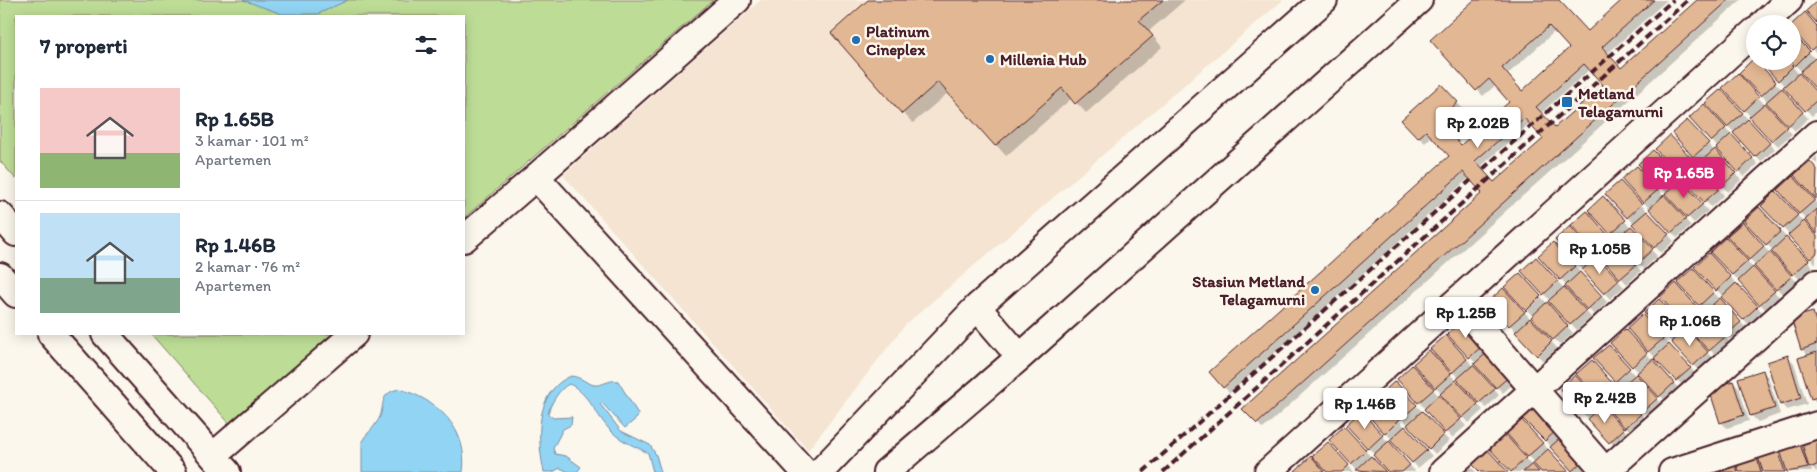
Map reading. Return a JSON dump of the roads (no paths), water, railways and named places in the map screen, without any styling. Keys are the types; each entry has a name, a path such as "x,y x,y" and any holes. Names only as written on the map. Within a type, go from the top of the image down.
{"street":[{"path":"465,238 737,0"},
{"path":"820,472 977,307 1324,0"},
{"path":"886,472 1020,357 1419,0"},
{"path":"1773,15 1789,0"},
{"path":"1268,472 1746,39"},
{"path":"1443,472 1817,134"},
{"path":"536,177 805,472"},
{"path":"0,215 15,232"},
{"path":"0,276 15,293"},
{"path":"1457,301 1606,472 1817,283"},
{"path":"1787,309 1817,300"},
{"path":"977,307 1020,357"},
{"path":"52,335 173,472"},
{"path":"106,335 220,464 353,335"},
{"path":"1672,472 1817,425"}],"water":[{"path":"243,0 348,0 318,14 282,14"},
{"path":"571,376 594,385 618,381 638,414 637,418 625,428 602,403 600,404 621,431 650,445 656,455 661,472 653,472 648,453 615,435 581,392 569,384 556,397 548,414 553,418 572,417 571,425 563,429 553,448 555,454 566,456 581,467 577,472 569,472 560,468 553,472 544,472 540,432 544,405 550,393 559,383"},
{"path":"399,389 426,400 448,418 461,442 464,456 463,472 362,472 362,441 380,417 387,394"}],"railway":[{"path":"1483,169 1673,0"},
{"path":"1163,472 1688,0"},
{"path":"1143,472 1471,180"}],"place":[{"name":"Platinum Cineplex","path":"856,40"},
{"name":"Millenia Hub","path":"990,59"},
{"name":"Metland Telagamurni","path":"1567,102"},
{"name":"Stasiun Metland Telagamurni","path":"1315,290"}]}
